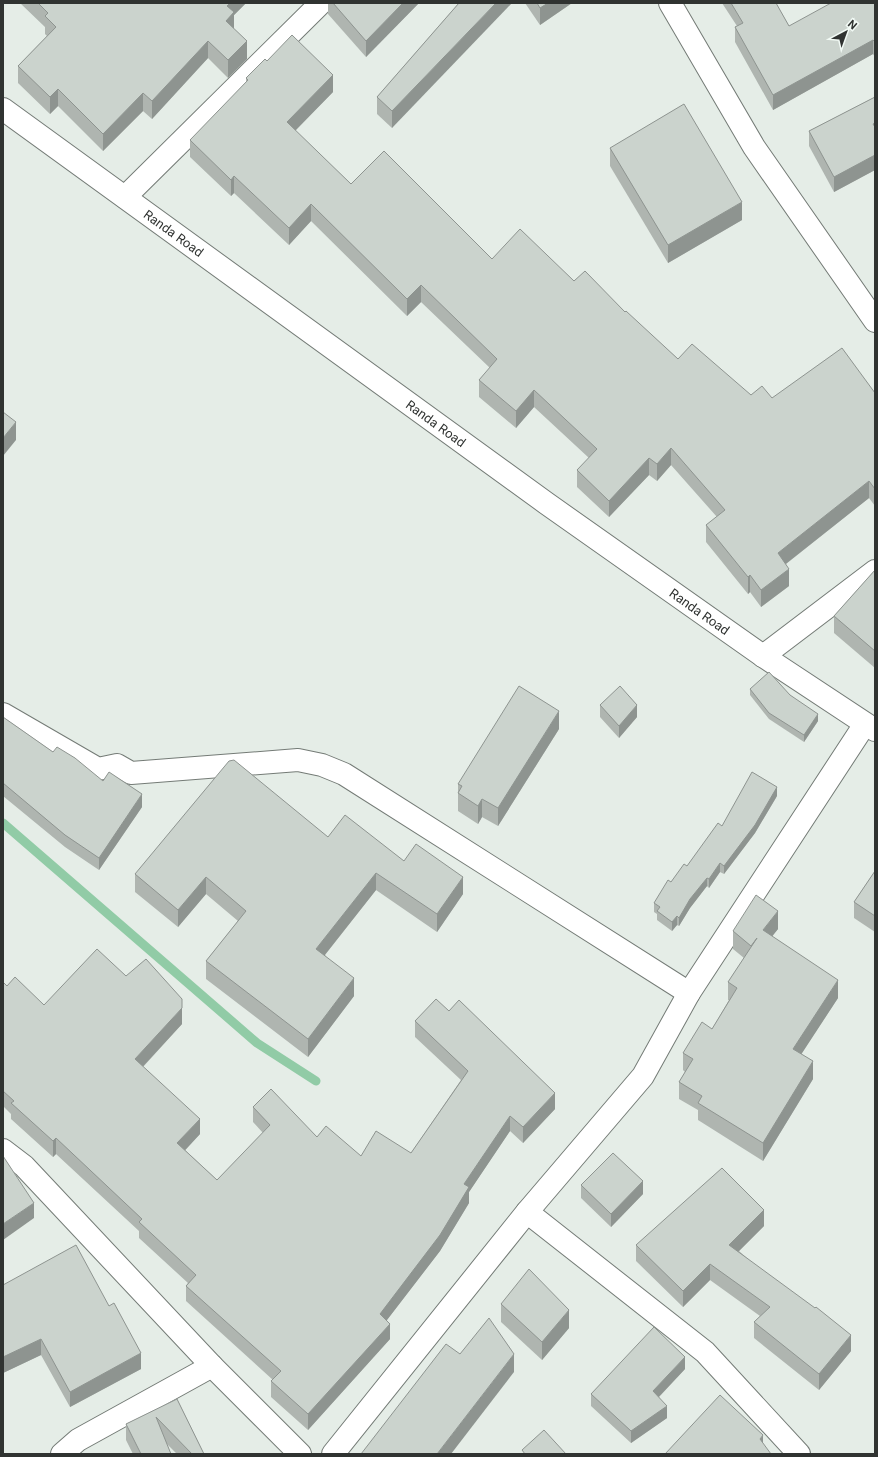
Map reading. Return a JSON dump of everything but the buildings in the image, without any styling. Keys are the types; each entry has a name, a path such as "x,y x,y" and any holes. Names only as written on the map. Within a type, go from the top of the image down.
{"street":[{"path":"124,197 321,3"},
{"path":"670,3 754,147 875,320"},
{"name":"Randa Road","path":"3,109 546,503 763,656 870,727"},
{"path":"763,656 875,571"},
{"path":"3,714 98,769 117,765 131,773 298,760 322,765 344,774 689,993"},
{"path":"333,1454 527,1212 643,1076 689,993 870,727"},
{"path":"3,1150 24,1166 212,1366 300,1454"},
{"path":"527,1212 705,1352 799,1454"},
{"path":"62,1454 78,1440 212,1366"}],"waterway":[{"path":"3,823 257,1043 316,1081"}]}
